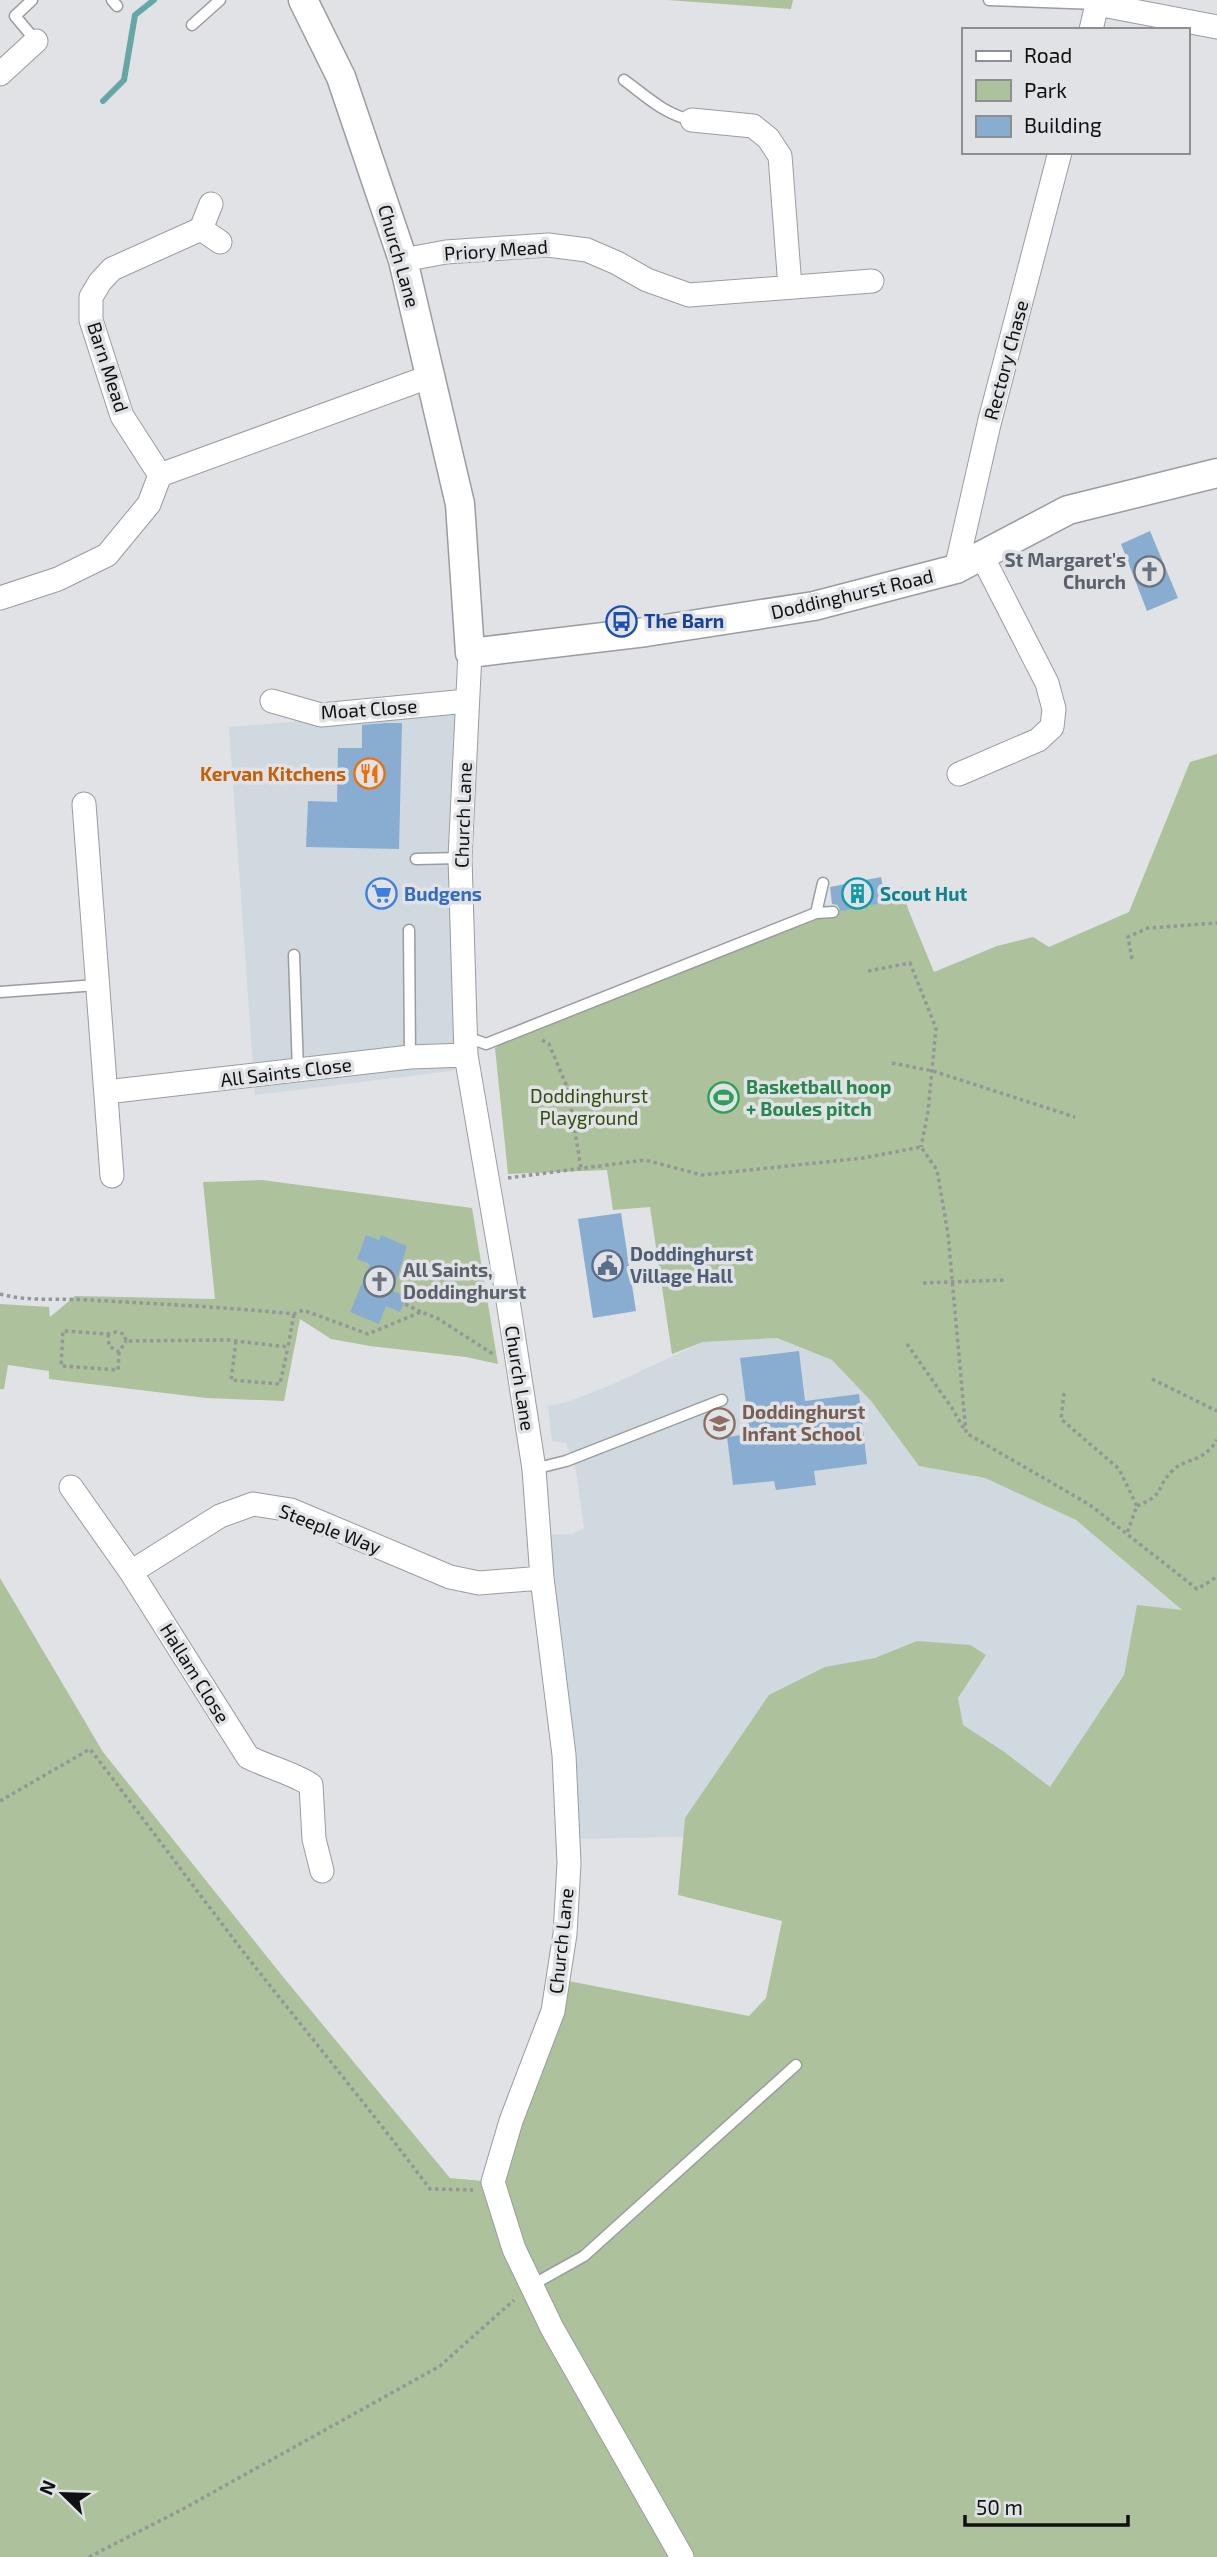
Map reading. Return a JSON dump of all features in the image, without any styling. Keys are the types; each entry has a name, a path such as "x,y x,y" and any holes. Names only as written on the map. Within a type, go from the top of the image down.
{"street":[{"name":"Church Lane","path":"304,0 341,77 403,260 460,504 470,653 460,858 465,1045 534,1469 542,1578 564,1755 569,1863 565,1934 553,2011 511,2122 493,2182 514,2249 552,2328 668,2528 682,2557"},
{"path":"1091,28 1097,4 1217,27"},
{"path":"0,74 36,41"},
{"path":"692,120 753,126 768,138 780,156 790,287"},
{"name":"Rectory Chase","path":"956,569 989,424 1059,154"},
{"path":"211,204 201,229 220,242"},
{"name":"Barn Mead","path":"160,475 122,416 91,320 91,297 112,269 201,229"},
{"name":"Priory Mead","path":"403,260 446,253 548,245 587,250 617,263 647,281 689,295 872,281"},
{"path":"0,598 58,579 107,555 149,504 160,475 431,376"},
{"name":"Doddinghurst Road","path":"470,653 646,632 814,606 956,569 1068,510 1217,473"},
{"path":"959,774 1038,740 1052,727 1054,709 1047,683 982,556"},
{"name":"Moat Close","path":"272,701 321,715 467,701"},
{"path":"84,804 112,1176"},
{"name":"All Saints Close","path":"106,1092 410,1057 465,1045"},
{"name":"Hallam Close","path":"71,1487 131,1573 248,1757 311,1784 314,1839 322,1871"},
{"name":"Steeple Way","path":"131,1573 220,1516 253,1504 291,1510 450,1577 479,1583 542,1578"}],"lane":[{"path":"32,0 15,16 36,41"},
{"path":"192,25 220,0"},
{"path":"989,0 1097,4"},
{"path":"624,80 667,112 692,120"},
{"path":"416,859 460,858"},
{"path":"816,913 823,883"},
{"path":"465,1045 486,1044 525,1031 816,913 833,912"},
{"path":"409,930 410,1057"},
{"path":"294,956 298,1071"},
{"path":"0,992 97,985"},
{"path":"534,1469 566,1461 722,1400"},
{"path":"531,2285 584,2256 796,2066"}],"path":[{"path":"1132,959 1128,937 1148,928 1217,923"},
{"path":"868,971 909,963 936,1028 933,1071 921,1147 937,1170 948,1234 966,1433"},
{"path":"525,1031 549,1044 568,1089 581,1168"},
{"path":"892,1063 933,1071 1075,1117"},
{"path":"488,1181 645,1160 702,1175 863,1158 921,1147"},
{"path":"923,1283 1003,1280"},
{"path":"0,1294 19,1300 64,1298 229,1307 294,1314 303,1310 368,1334 421,1312"},
{"path":"405,1304 436,1318 519,1369"},
{"path":"236,1341 231,1380 280,1384 294,1314"},
{"path":"63,1331 108,1334 116,1332 124,1334 126,1341 119,1352 118,1370 61,1366 63,1331"},
{"path":"108,1334 109,1346 119,1352"},
{"path":"126,1341 236,1341 288,1346"},
{"path":"907,1344 952,1408 966,1433 1090,1505 1197,1589 1217,1577"},
{"path":"1152,1379 1217,1411"},
{"path":"1064,1393 1061,1419 1119,1469 1137,1506 1127,1533"},
{"path":"1137,1506 1155,1499 1173,1470 1209,1452 1217,1440"},
{"path":"0,1801 90,1749 251,1961 358,2093 430,2189 496,2193"},
{"path":"89,2557 183,2509 440,2366 531,2285"}],"shaded area":[{"path":"469,707 466,1065 451,1071 255,1095 229,727"},
{"path":"777,1338 832,1360 871,1401 919,1466 985,1478 1076,1520 1183,1611 1067,1800 681,1837 568,1839 539,1535 572,1534 584,1528 576,1470 566,1443 552,1441 548,1406 567,1402 611,1385 703,1342"}],"green space":[{"path":"667,0 793,0 791,9"},
{"name":"Doddinghurst Playground","path":"1217,754 1217,2557 0,2557 0,1578 103,1752 284,1978 450,2178 493,2182 558,1979 749,2016 766,1998 782,1921 678,1895 685,1818 769,1695 825,1667 875,1658 917,1641 970,1645 986,1655 958,1698 963,1725 1050,1787 1124,1675 1137,1605 1182,1610 1076,1520 985,1478 919,1466 871,1401 832,1360 777,1338 703,1342 672,1354 650,1207 613,1210 607,1170 508,1174 495,1048 525,1031 816,913 886,902 903,887 908,909 934,972 997,946 1033,937 1049,947 1129,912 1190,762"},
{"path":"262,1180 472,1208 498,1364 466,1357 331,1339 300,1319 284,1401 206,1398 49,1379 49,1371 8,1365 4,1389 0,1389 0,1304 49,1307 50,1317 75,1296 215,1299 203,1182"}],"building":[{"name":"St Margaret's Church","path":"1150,531 1178,598 1147,611 1121,544"},
{"name":"Kervan Kitchens","path":"402,723 399,849 306,847 308,801 337,802 338,748 362,748 362,725"},
{"name":"Scout Hut","path":"881,877 886,902 841,911 837,905 832,904 830,887"},
{"name":"Doddinghurst Village Hall","path":"621,1213 636,1311 593,1318 578,1219"},
{"name":"All Saints, Doddinghurst","path":"366,1235 379,1240 381,1235 407,1246 393,1291 407,1297 400,1312 386,1306 379,1324 350,1312 370,1264 357,1259"},
{"name":"Doddinghurst Infant School","path":"799,1351 805,1401 859,1394 867,1464 814,1471 816,1485 776,1490 774,1481 733,1485 727,1437 750,1434 740,1358"}],"waterway":[{"path":"103,101 124,80 135,15 154,0"}],"place":[{"name":"St Margaret's Church","path":"1149,571"},
{"name":"The Barn","path":"621,621"},
{"name":"Kervan Kitchens","path":"369,774"},
{"name":"Budgens","path":"381,894"},
{"name":"Scout Hut","path":"857,894"},
{"name":"Basketball hoop + Boules pitch","path":"723,1098"},
{"name":"Doddinghurst Village Hall","path":"607,1265"},
{"name":"All Saints, Doddinghurst","path":"380,1281"},
{"name":"Doddinghurst Infant School","path":"719,1423"}]}
